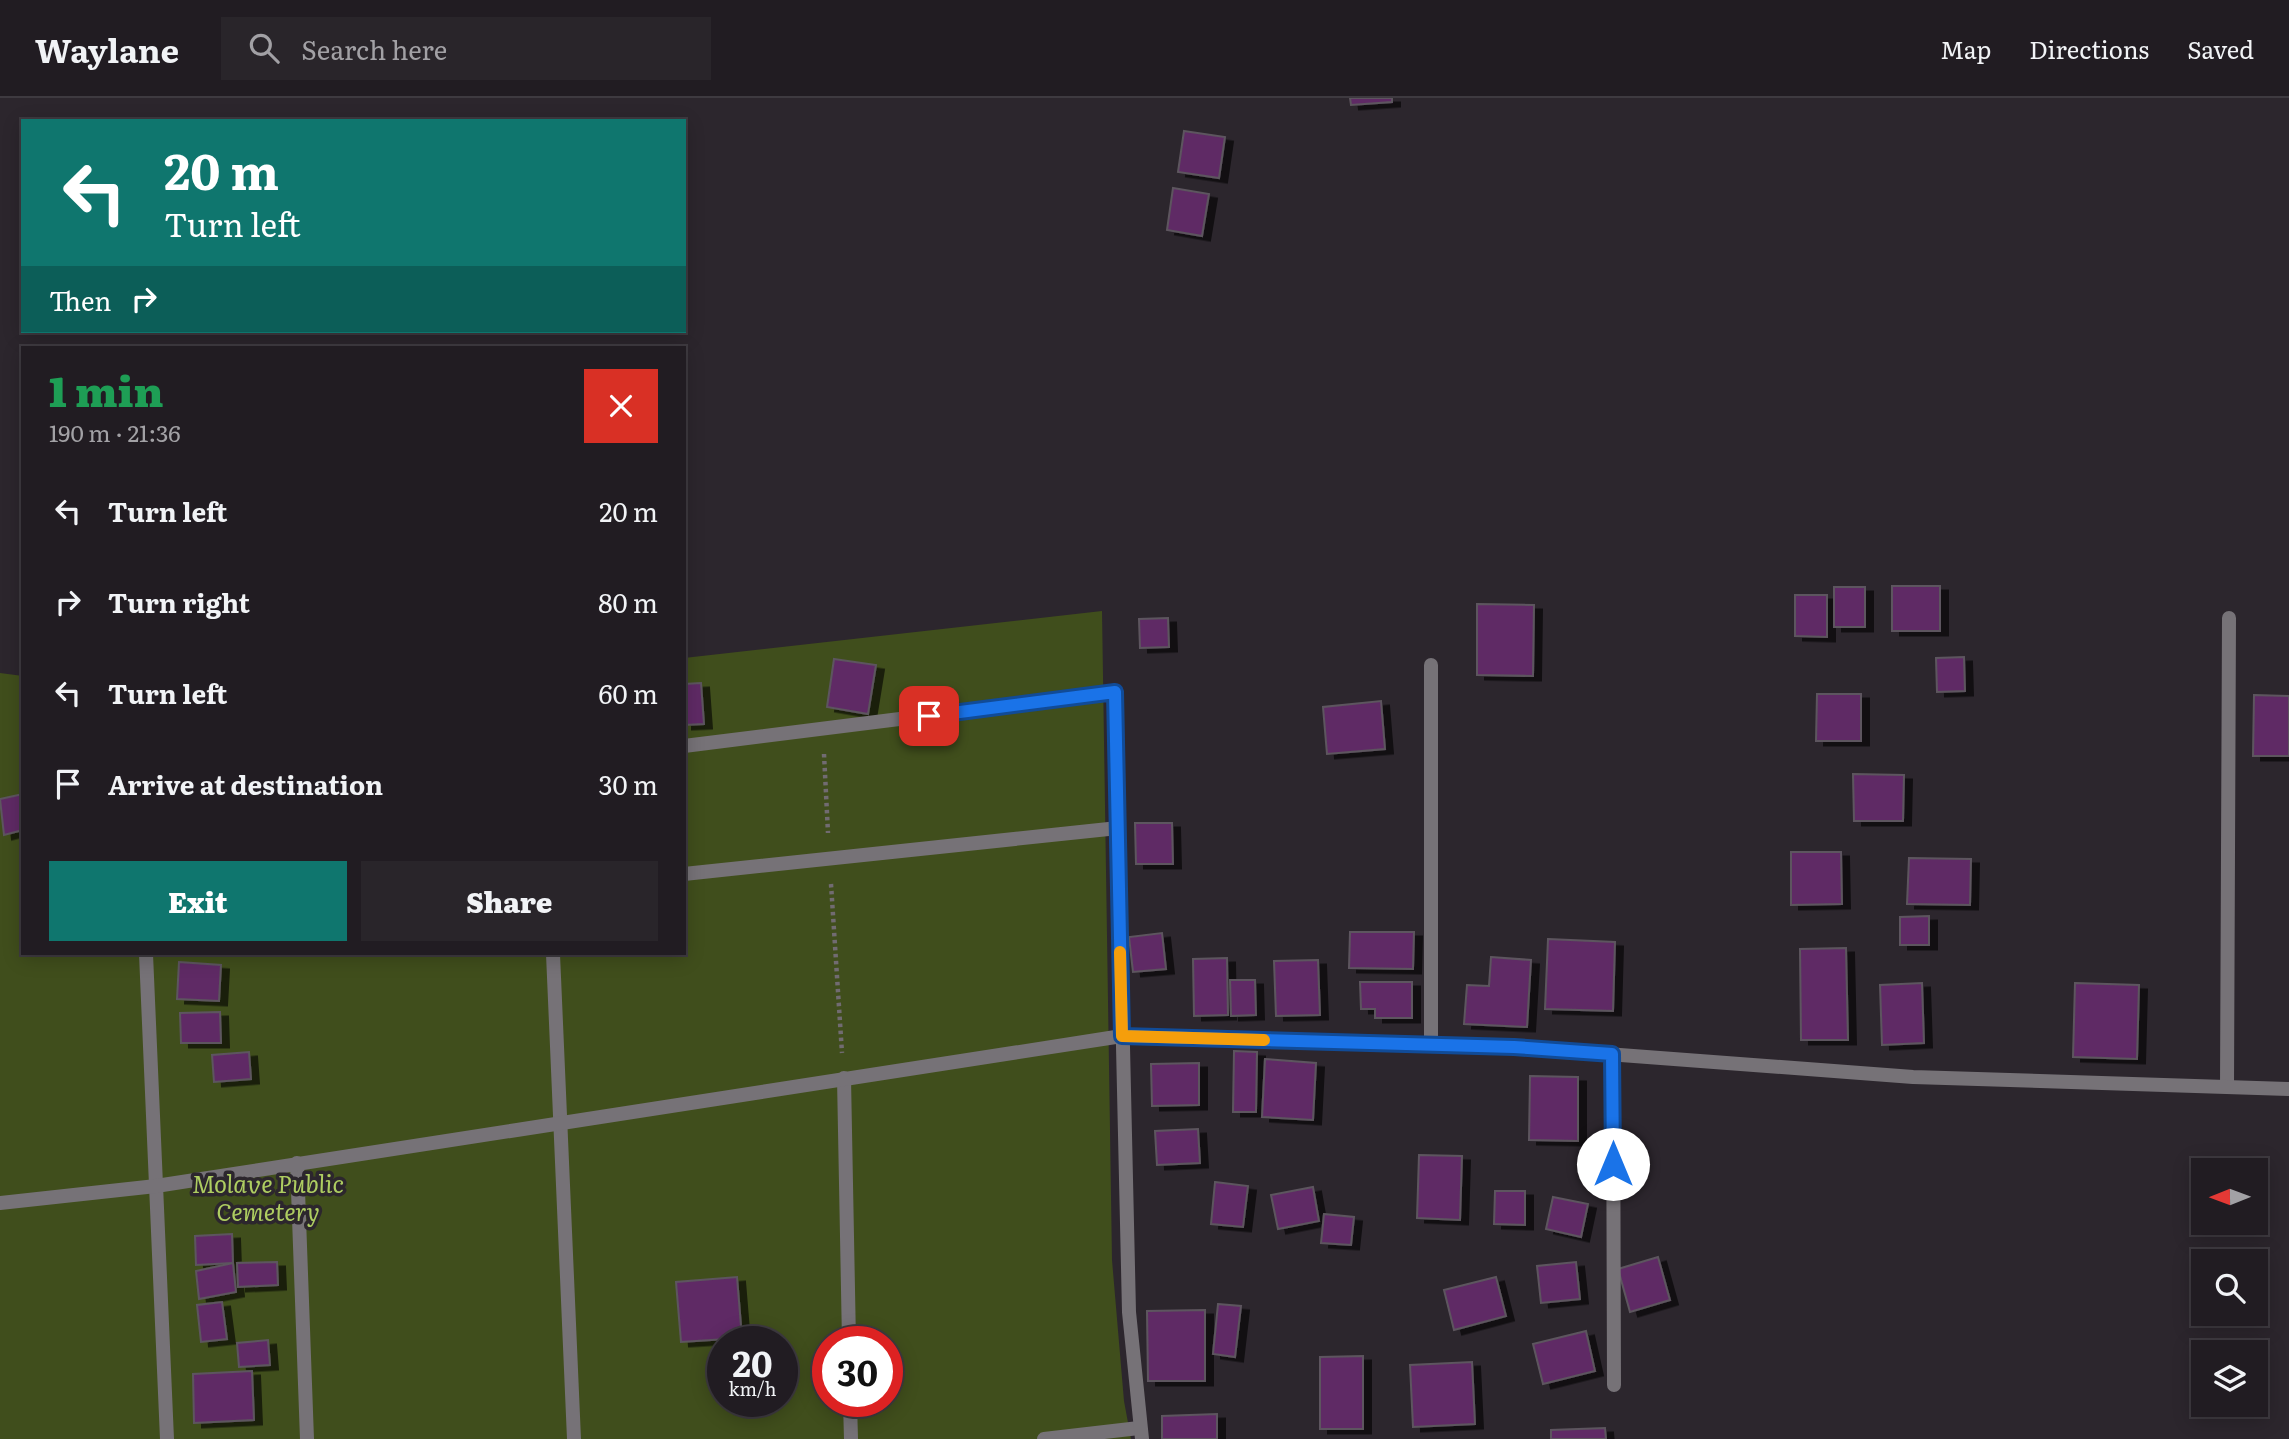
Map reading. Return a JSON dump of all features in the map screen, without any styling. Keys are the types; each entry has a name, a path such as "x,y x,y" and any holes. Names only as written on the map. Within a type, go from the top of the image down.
{"street":[{"path":"2227,1086 2229,618"},
{"path":"1431,665 1432,1044"},
{"path":"686,746 1115,692 1129,1312 1140,1433 1044,1439"},
{"path":"686,874 1118,828"},
{"path":"146,955 167,1439"},
{"path":"554,955 574,1439"},
{"path":"0,1203 156,1185 1122,1036 1432,1044 1612,1054 1913,1077 2289,1089"},
{"path":"1612,1054 1614,1385"},
{"path":"844,1078 849,1326"},
{"path":"297,1163 307,1439"},
{"path":"850,1417 850,1439"}],"path":[{"path":"822,729 844,1078"}],"green space":[{"name":"Molave Public Cemetery","path":"1102,611 1112,1260 1124,1401 1131,1439 0,1439 0,673 21,676 21,955 686,955 686,658"}],"building":[{"path":"1350,98 1392,98 1392,102 1351,105"},
{"path":"1184,131 1225,137 1219,178 1178,172"},
{"path":"1173,188 1209,194 1202,236 1167,230"},
{"path":"1892,586 1940,586 1940,631 1892,631"},
{"path":"1834,587 1865,587 1865,627 1834,627"},
{"path":"1795,595 1827,595 1827,637 1795,636"},
{"path":"1477,604 1534,605 1533,676 1477,675"},
{"path":"1168,618 1169,647 1140,648 1139,619"},
{"path":"1964,657 1965,691 1937,692 1936,658"},
{"path":"834,659 876,665 868,714 827,707"},
{"path":"701,683 704,724 686,725 686,684"},
{"path":"1817,694 1861,694 1861,741 1816,741"},
{"path":"2254,695 2289,696 2289,756 2253,756"},
{"path":"1381,701 1385,749 1327,754 1323,707"},
{"path":"1853,774 1904,775 1903,821 1854,821"},
{"path":"21,794 21,831 4,835 0,799"},
{"path":"1135,823 1172,823 1173,864 1136,864"},
{"path":"1791,852 1841,852 1842,904 1791,905"},
{"path":"1909,858 1971,859 1970,905 1907,904"},
{"path":"1929,916 1929,945 1900,945 1900,917"},
{"path":"1350,932 1414,932 1413,969 1349,968"},
{"path":"1162,933 1166,969 1133,972 1129,937"},
{"path":"1548,939 1615,942 1613,1011 1545,1009"},
{"path":"1846,948 1848,1040 1801,1040 1800,949"},
{"path":"1491,957 1531,960 1527,1027 1464,1024 1467,985 1489,986"},
{"path":"1227,958 1228,1015 1194,1016 1193,959"},
{"path":"1318,960 1320,1015 1276,1016 1274,961"},
{"path":"179,962 221,965 219,1001 177,999"},
{"path":"1230,980 1255,980 1256,1015 1231,1016"},
{"path":"1360,982 1412,982 1412,1018 1375,1018 1375,1009 1361,1009"},
{"path":"1922,983 1924,1043 1882,1045 1880,985"},
{"path":"2075,983 2139,985 2137,1059 2073,1057"},
{"path":"220,1012 221,1043 181,1043 180,1013"},
{"path":"1234,1051 1257,1052 1256,1112 1233,1112"},
{"path":"249,1052 251,1079 214,1082 212,1055"},
{"path":"1265,1059 1316,1063 1313,1120 1262,1117"},
{"path":"1199,1063 1199,1105 1152,1106 1151,1064"},
{"path":"1530,1076 1578,1077 1578,1141 1529,1140"},
{"path":"1198,1129 1200,1163 1157,1165 1155,1131"},
{"path":"1419,1155 1462,1156 1460,1220 1417,1218"},
{"path":"1215,1182 1248,1186 1243,1227 1211,1224"},
{"path":"1313,1187 1319,1221 1278,1229 1271,1195"},
{"path":"1495,1191 1525,1191 1525,1225 1494,1224"},
{"path":"1553,1197 1588,1204 1581,1237 1546,1229"},
{"path":"1324,1214 1354,1217 1351,1245 1321,1243"},
{"path":"232,1234 233,1263 196,1265 195,1236"},
{"path":"1658,1257 1670,1300 1630,1312 1618,1269"},
{"path":"277,1262 278,1285 238,1287 237,1263"},
{"path":"1576,1262 1580,1299 1541,1303 1537,1266"},
{"path":"233,1263 236,1292 199,1299 196,1271"},
{"path":"737,1277 741,1326 707,1326 707,1340 681,1342 676,1282"},
{"path":"1496,1277 1506,1316 1454,1330 1444,1290"},
{"path":"222,1302 227,1339 201,1342 197,1305"},
{"path":"1218,1304 1241,1306 1235,1357 1213,1354"},
{"path":"1205,1310 1205,1381 1148,1381 1147,1311"},
{"path":"1586,1331 1595,1371 1543,1384 1533,1344"},
{"path":"268,1340 270,1365 239,1367 237,1343"},
{"path":"1363,1356 1363,1429 1320,1429 1320,1357"},
{"path":"1472,1362 1475,1424 1413,1427 1410,1365"},
{"path":"252,1371 254,1420 194,1423 193,1374"},
{"path":"1217,1414 1217,1439 1162,1439 1162,1416"},
{"path":"1605,1428 1606,1439 1551,1439 1551,1430"}],"slow traffic":[{"path":"1120,952 1122,1036 1264,1040"}],"route":[{"path":"929,716 1115,692 1122,1036 1514,1047 1612,1054 1613,1164"}]}
